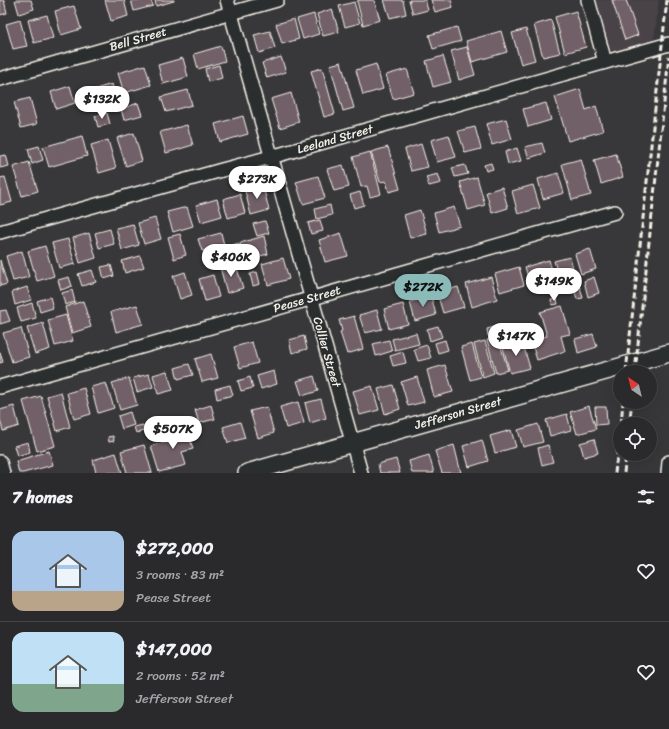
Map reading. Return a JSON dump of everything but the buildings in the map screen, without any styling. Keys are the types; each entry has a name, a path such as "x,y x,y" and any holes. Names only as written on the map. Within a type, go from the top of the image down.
{"street":[{"name":"Collier Street","path":"227,0 361,473"},
{"name":"Bell Street","path":"0,79 277,0"},
{"path":"588,0 605,62"},
{"name":"Leeland Street","path":"0,232 272,157 669,44"},
{"name":"Pease Street","path":"0,387 615,212"},
{"name":"Jefferson Street","path":"247,473 669,353"},
{"path":"0,462 3,473"},
{"path":"668,473 669,462"}],"shaded area":[{"path":"595,0 659,0 654,41 619,52 613,52 606,41"}],"railway":[{"path":"627,365 667,0"},
{"path":"636,365 669,56"},
{"path":"622,409 622,417"},
{"path":"630,417 631,409"},
{"path":"615,473 616,461"},
{"path":"624,473 625,461"}]}
